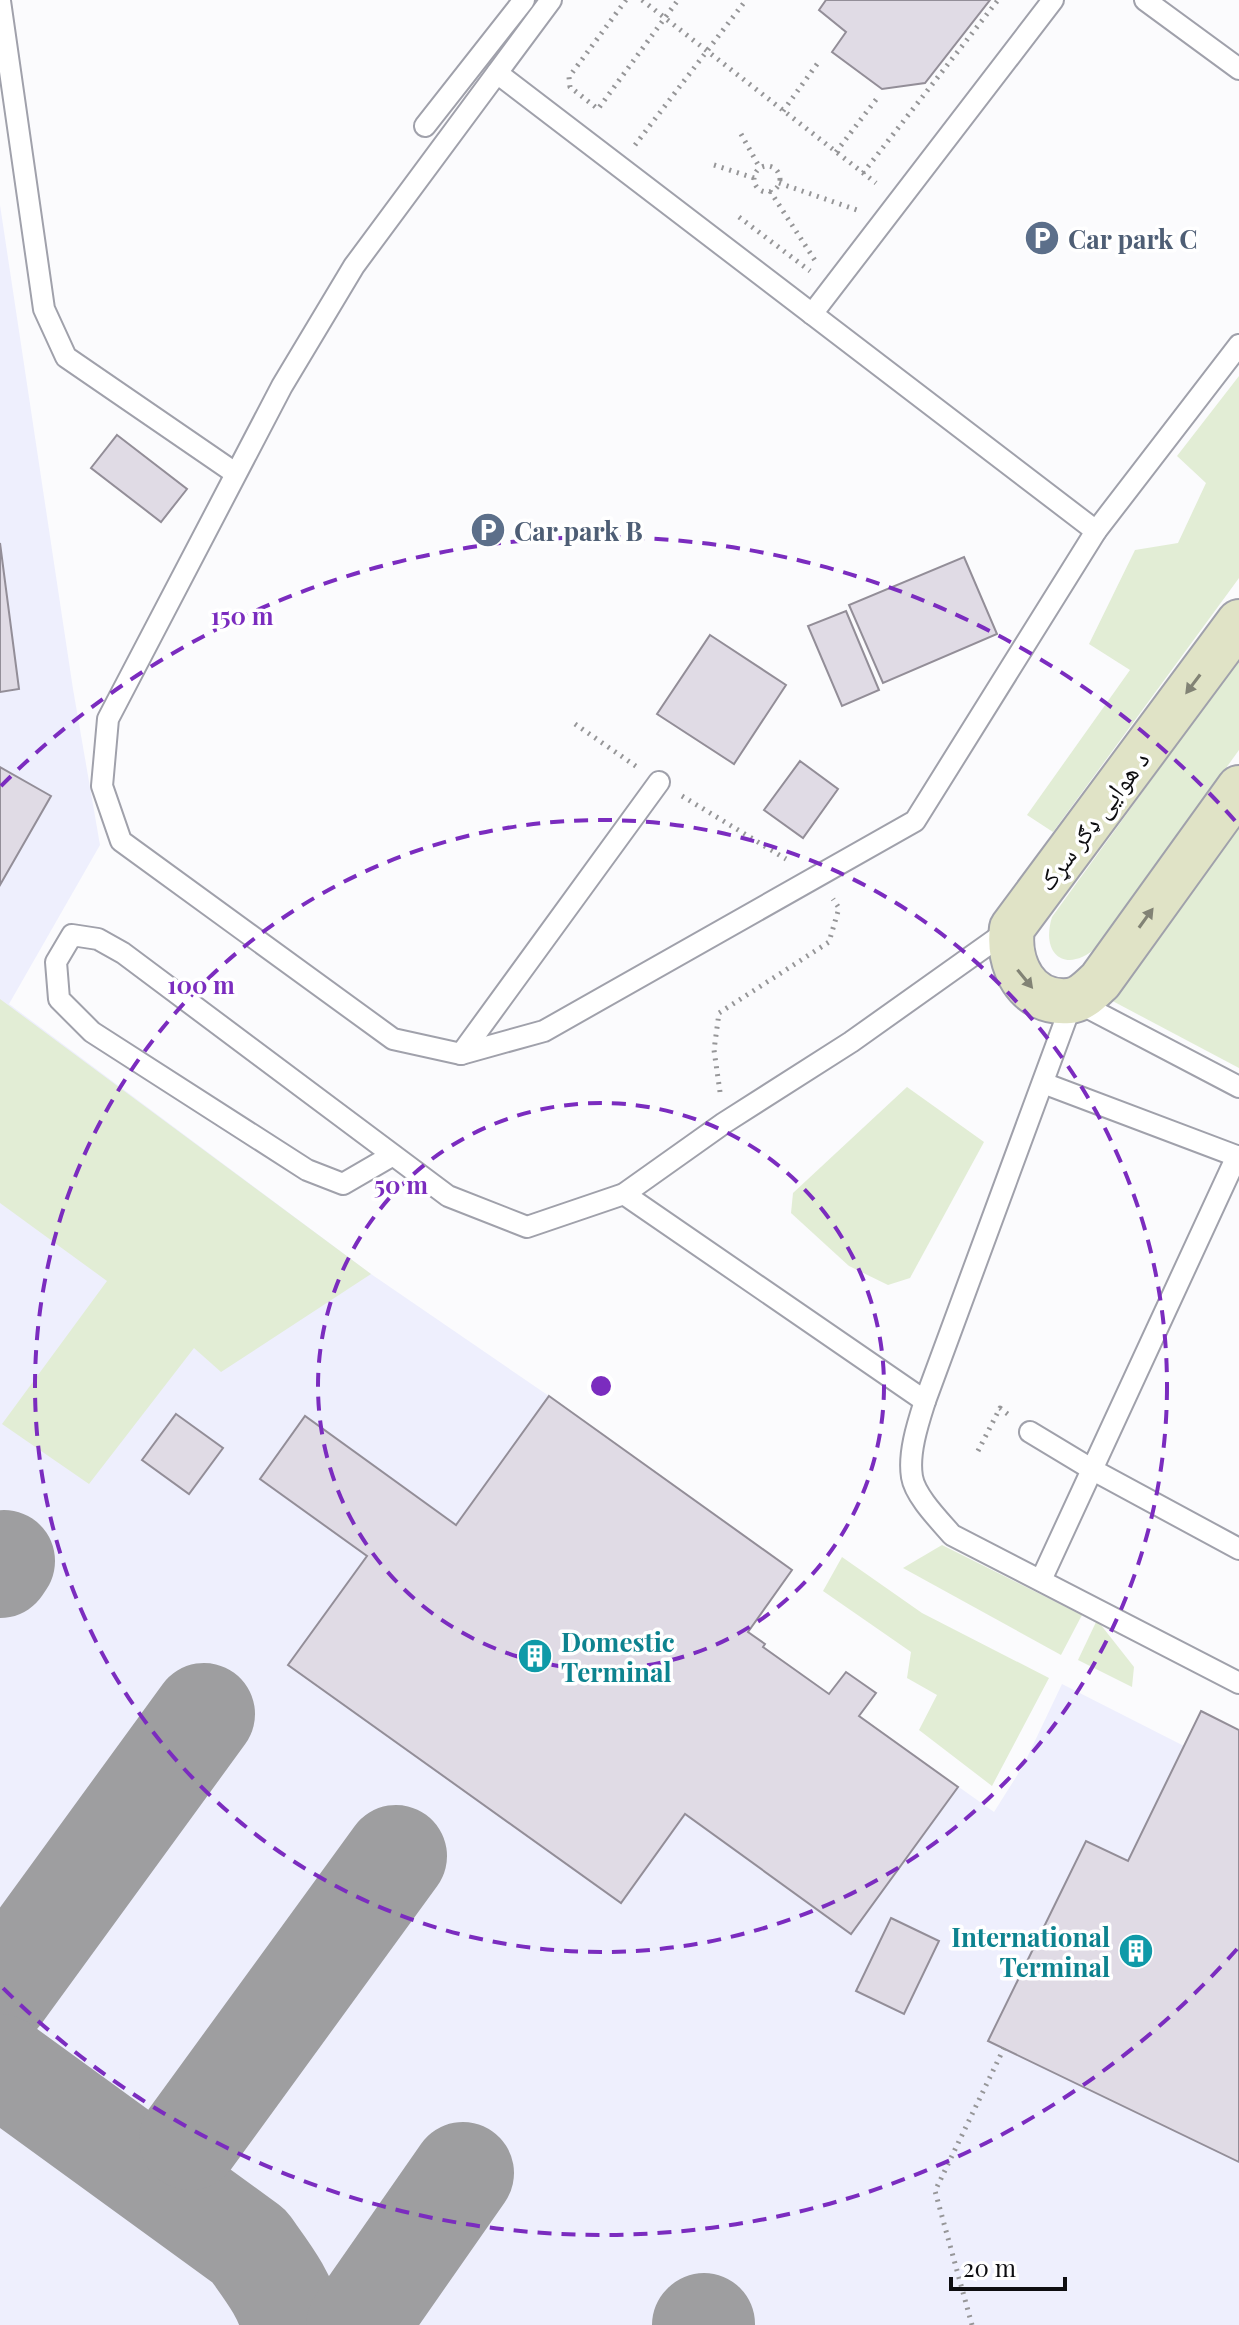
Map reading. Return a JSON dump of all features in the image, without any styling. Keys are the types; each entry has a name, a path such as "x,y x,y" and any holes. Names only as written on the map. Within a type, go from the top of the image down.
{"main road":[{"name":"د هوایی ډګر سړک","path":"1012,928 1239,622"},
{"path":"1012,928 1010,944 1013,962 1020,977 1032,989 1049,998 1087,991 1239,788"}],"lane":[{"path":"425,126 524,0"},
{"path":"551,0 354,266 282,386 108,719 102,786 121,841 393,1039 461,1054 544,1031 915,821 1096,531 1239,345"},
{"path":"812,314 1053,0"},
{"path":"1145,0 1239,69"},
{"path":"0,1 44,309 66,357 235,473"},
{"path":"497,73 1096,531"},
{"path":"461,1054 659,782"},
{"path":"393,1155 343,1184 307,1170 92,1032 59,999 56,962 72,935 98,939 123,953 448,1196 527,1227 624,1194 724,1123 851,1042 1012,928"},
{"path":"1239,1087 1087,991 1043,1083 925,1401 914,1444 912,1478 931,1511 952,1535 1239,1683"},
{"path":"1041,1580 1238,1157 1043,1083"},
{"path":"624,1194 925,1401"},
{"path":"1030,1432 1239,1549"}],"path":[{"path":"626,0 569,77 570,87 598,109 678,0"},
{"path":"642,0 899,201"},
{"path":"619,166 746,0"},
{"path":"863,173 998,0"},
{"path":"783,111 820,60"},
{"path":"836,152 878,97"},
{"path":"741,134 760,168"},
{"path":"638,141 650,150"},
{"path":"714,165 754,178"},
{"path":"760,168 774,168 779,175 779,183 770,191 765,192 757,187 754,178 760,168"},
{"path":"779,183 885,219"},
{"path":"770,191 832,288"},
{"path":"735,214 832,288"},
{"path":"575,724 659,782 816,878 839,908 829,942 719,1013 714,1050 724,1123"},
{"path":"972,2325 935,2191 1004,2048"}],"shaded area":[{"path":"0,205 73,689 100,845 9,1004 371,1274 549,1396 792,1570 748,1632 829,1694 846,1672 876,1693 859,1716 994,1812 1023,1766 1062,1684 1184,1746 1201,1711 1239,1730 1239,2325 0,2325"}],"green space":[{"path":"1239,376 1239,578 1053,832 1027,815 1130,670 1089,644 1135,550 1178,543 1206,483 1177,456"},
{"path":"1239,659 1239,750 1097,947 1076,959 1059,957 1050,942 1052,917"},
{"path":"1239,808 1239,1068 1105,997"},
{"path":"0,999 371,1274 221,1372 194,1348 89,1484 2,1424 107,1281 0,1203"},
{"path":"907,1087 984,1142 910,1278 888,1285 849,1266 791,1213 793,1193"},
{"path":"942,1545 1082,1615 1061,1655 903,1568"},
{"path":"842,1557 922,1613 1049,1678 992,1786 919,1730 937,1695 907,1678 911,1652 823,1591"},
{"path":"1097,1620 1134,1667 1132,1687 1078,1660"}],"building":[{"path":"826,0 990,0 925,83 882,89 832,52 846,32 819,10"},
{"path":"117,435 187,489 161,522 91,468"},
{"path":"0,543 19,689 0,692"},
{"path":"964,557 997,634 883,683 849,605"},
{"path":"846,611 879,690 842,706 808,626"},
{"path":"710,635 786,685 734,764 657,714"},
{"path":"800,761 838,789 803,838 764,810"},
{"path":"0,767 51,796 0,885"},
{"name":"Domestic Terminal","path":"549,1396 792,1570 748,1632 765,1644 763,1647 829,1694 846,1672 876,1693 859,1716 958,1787 851,1934 685,1814 621,1903 288,1665 367,1556 260,1479 305,1416 456,1525"},
{"path":"176,1414 223,1448 189,1494 142,1460"},
{"name":"International Terminal","path":"1201,1711 1239,1730 1239,2162 988,2041 1086,1841 1128,1861"},
{"path":"891,1918 939,1941 904,2014 856,1991"}],"taxiway":[{"path":"0,1567 4,1561"},
{"path":"0,1994 204,1714"},
{"path":"190,2139 396,1856"},
{"path":"0,2065 249,2246 281,2294 292,2325"},
{"path":"357,2325 463,2173"}],"place":[{"name":"Car park C","path":"1042,238"},
{"name":"Car park B","path":"488,530"},
{"name":"Domestic Terminal","path":"535,1656"},
{"name":"International Terminal","path":"1136,1951"}]}
